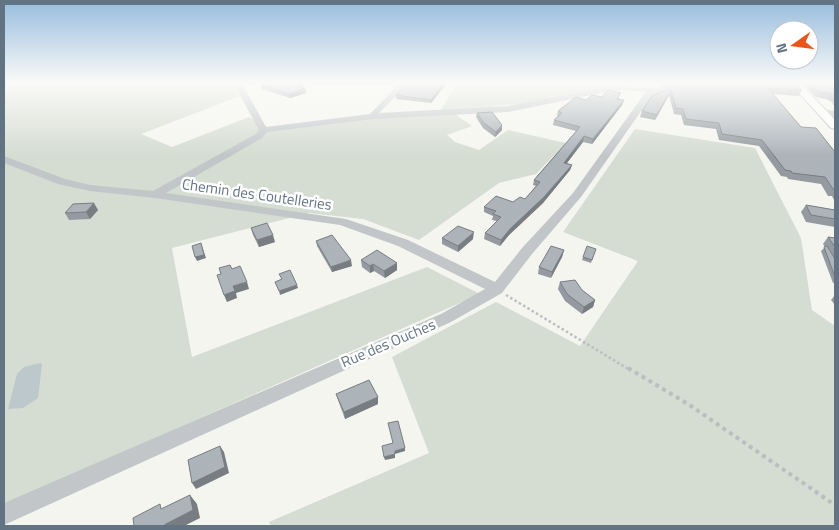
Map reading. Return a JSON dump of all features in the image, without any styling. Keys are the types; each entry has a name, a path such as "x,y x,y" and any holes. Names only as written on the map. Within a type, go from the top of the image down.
{"main road":[{"path":"817,107 835,126"}],"street":[{"path":"250,107 264,130"},
{"path":"374,116 381,107"},
{"path":"155,195 259,136 264,130 374,116 508,109 520,107"},
{"name":"Rue des Ouches","path":"4,514 334,366 446,318 497,289 527,251 577,195 610,151 639,107"},
{"path":"822,112 835,114"},
{"name":"Chemin des Coutelleries","path":"6,162 76,186 155,195 342,222 403,243 497,289"}],"path":[{"path":"497,289 688,404 835,505"}],"shaded area":[{"path":"4,107 212,107 141,134 172,147 249,117 271,129 368,117 455,114 472,126 447,135 455,142 479,150 508,130 566,143 536,174 499,183 419,240 363,219 309,213 172,248 192,357 427,267 480,294 4,505"},
{"path":"443,107 485,107 441,110"},
{"path":"635,129 755,148 801,238 812,310 835,326 835,526 271,526 269,522 429,453 392,357 496,302 580,346 638,261 563,232"},
{"path":"42,364 38,398 23,408 8,409 17,374 24,367"}],"building":[{"path":"563,107 619,107 593,139 584,136 564,163 572,165 544,197 501,240 485,233 501,217 493,214 496,211 484,207 496,196 513,202 520,197 525,199 540,182 534,180 580,127 554,120 562,113 558,111"},
{"path":"645,107 662,107 657,115 642,111"},
{"path":"784,107 801,127 816,128 835,152 835,190 825,177 792,173 785,170 762,140 722,134 719,123 686,119 683,109 676,108"},
{"path":"492,112 502,125 496,132 484,123 477,113"},
{"path":"94,203 86,212 65,213 73,204"},
{"path":"806,205 835,210 835,219 811,215"},
{"path":"267,223 273,235 257,240 251,228"},
{"path":"458,226 474,232 458,246 442,238"},
{"path":"332,235 351,260 331,267 316,241"},
{"path":"828,237 835,238 835,247"},
{"path":"201,243 204,255 195,257 192,246"},
{"path":"551,246 564,250 552,272 539,267"},
{"path":"587,246 596,249 592,260 583,257"},
{"path":"827,246 835,259 835,277 824,247"},
{"path":"377,250 397,263 384,271 373,264 370,266 361,260"},
{"path":"230,265 232,269 240,266 247,282 233,286 235,291 224,295 217,275 221,274 219,268"},
{"path":"290,270 297,285 279,291 275,282 282,279 279,274"},
{"path":"575,280 582,290 595,300 584,307 567,294 560,282"},
{"path":"369,380 378,397 344,412 336,394"},
{"path":"398,421 405,448 395,451 395,454 384,457 382,446 393,443 388,423"},
{"path":"220,446 225,467 192,483 188,460"},
{"path":"190,495 193,510 164,526 134,526 133,518 160,504 161,509"}]}
